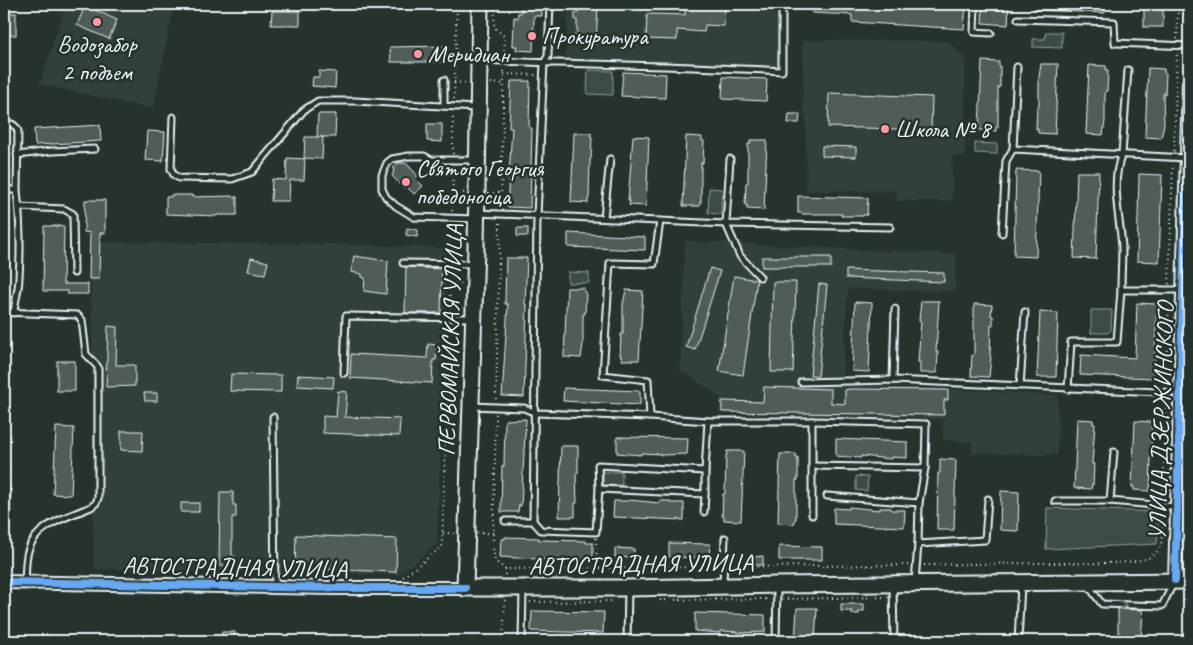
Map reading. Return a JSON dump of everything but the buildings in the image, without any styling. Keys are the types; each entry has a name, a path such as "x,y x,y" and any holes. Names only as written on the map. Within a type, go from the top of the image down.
{"main road":[{"name":"ПЕРВОМАЙСКАЯ УЛИЦА","path":"465,588 476,265 480,4"},
{"name":"АВТОСТРАДНАЯ УЛИЦА","path":"465,588 505,594 523,588 1182,581"}],"street":[{"name":"УЛИЦА ДЗЕРЖИНСКОГО","path":"1182,581 1177,507 1180,393 1185,353 1183,290 1189,83"},
{"name":"АВТОСТРАДНАЯ УЛИЦА","path":"4,582 465,588"}],"lane":[{"path":"550,4 548,56 544,63 537,216 534,521 541,530 596,532 599,489 598,465 705,471"},
{"path":"479,60 690,66 782,71 782,4"},
{"path":"975,4 974,32 992,33"},
{"path":"1018,19 1114,22 1114,43 1189,46"},
{"path":"1002,233 1006,161 1013,149 1017,67"},
{"path":"1068,389 1072,342 1117,342 1122,248 1117,187 1118,165 1122,154 1128,70"},
{"path":"444,80 444,106"},
{"path":"173,117 171,169 174,175 179,178 232,179 252,172 304,110 318,101 355,101 478,108"},
{"path":"4,122 16,126 18,131 19,280 14,301 14,313"},
{"path":"18,156 52,151 95,149"},
{"path":"1013,149 1188,158"},
{"path":"478,160 431,160 424,156 392,159 387,164 382,175 382,188 386,197 396,206 414,217 452,218 501,214 726,224 890,227"},
{"path":"604,218 610,159"},
{"path":"730,159 726,224 740,256 760,277"},
{"path":"4,190 17,190"},
{"path":"19,207 64,209 73,214 74,273"},
{"path":"650,417 648,380 603,375 610,263 654,264 660,221"},
{"path":"403,263 476,265"},
{"path":"1121,290 1183,290"},
{"path":"893,380 894,309"},
{"path":"4,312 77,315 82,320 86,354 98,367 98,498 91,507 48,526 34,537 27,557 25,582"},
{"path":"1020,386 1025,312"},
{"path":"344,373 346,316 474,318"},
{"path":"802,382 893,380 1180,393"},
{"path":"472,406 524,408 536,413 708,421 926,424 925,468 919,502 915,583"},
{"path":"273,417 274,587"},
{"path":"704,512 708,421"},
{"path":"812,421 812,515"},
{"path":"1110,502 1114,452"},
{"path":"812,466 925,468"},
{"path":"599,489 704,494"},
{"path":"827,496 919,502"},
{"path":"918,544 985,540 988,499"},
{"path":"1055,500 1177,507"},
{"path":"506,521 534,521"},
{"path":"723,586 725,538"},
{"path":"1086,582 1102,604 1162,606 1182,581"},
{"path":"1018,641 1021,582"},
{"path":"893,584 894,641"},
{"path":"776,641 777,585"},
{"path":"522,641 523,588"},
{"path":"627,641 628,588"}],"path":[{"path":"400,578 442,547 457,4"},
{"path":"495,4 494,27 505,37 493,548 495,561 505,570 1142,560 1152,557 1162,543 1162,511"},
{"path":"1163,502 1178,4"},
{"path":"504,74 544,75"},
{"path":"596,532 597,568"},
{"path":"504,641 505,570"}],"shaded area":[{"path":"66,4 174,4 153,109 40,84"},
{"path":"568,4 783,4 782,67 566,58"},
{"path":"1046,32 1062,32 1062,48 1033,47 1033,39 1045,39"},
{"name":"Школа № 8","path":"803,40 949,41 965,58 965,156 952,156 952,201 896,201 896,191 806,191 806,115 803,114"},
{"path":"588,70 613,71 613,95 587,94"},
{"path":"975,143 997,144 997,154 975,153"},
{"path":"709,188 722,189 721,214 708,213"},
{"path":"685,241 957,254 955,291 848,289 842,384 1058,395 1057,455 972,453 972,442 943,440 943,419 719,413 720,397 680,370"},
{"path":"91,242 332,244 447,248 437,544 399,575 94,569"},
{"path":"568,272 589,273 589,283 568,283"},
{"path":"1091,310 1112,310 1111,330 1108,333 1091,333"},
{"path":"603,472 622,472 622,485 603,485"},
{"path":"856,476 868,477 867,491 856,490"},
{"path":"1047,508 1159,512 1157,544 1046,549"}],"cycle path":[{"path":"1175,580 1189,83"},
{"path":"4,582 335,588 465,588"}],"place":[{"name":"Водозабор 2 подъем","path":"97,22"},
{"name":"Прокуратура","path":"532,36"},
{"name":"Меридиан","path":"418,54"},
{"name":"Школа № 8","path":"885,129"},
{"name":"Святого Георгия победоносца","path":"406,182"}]}
